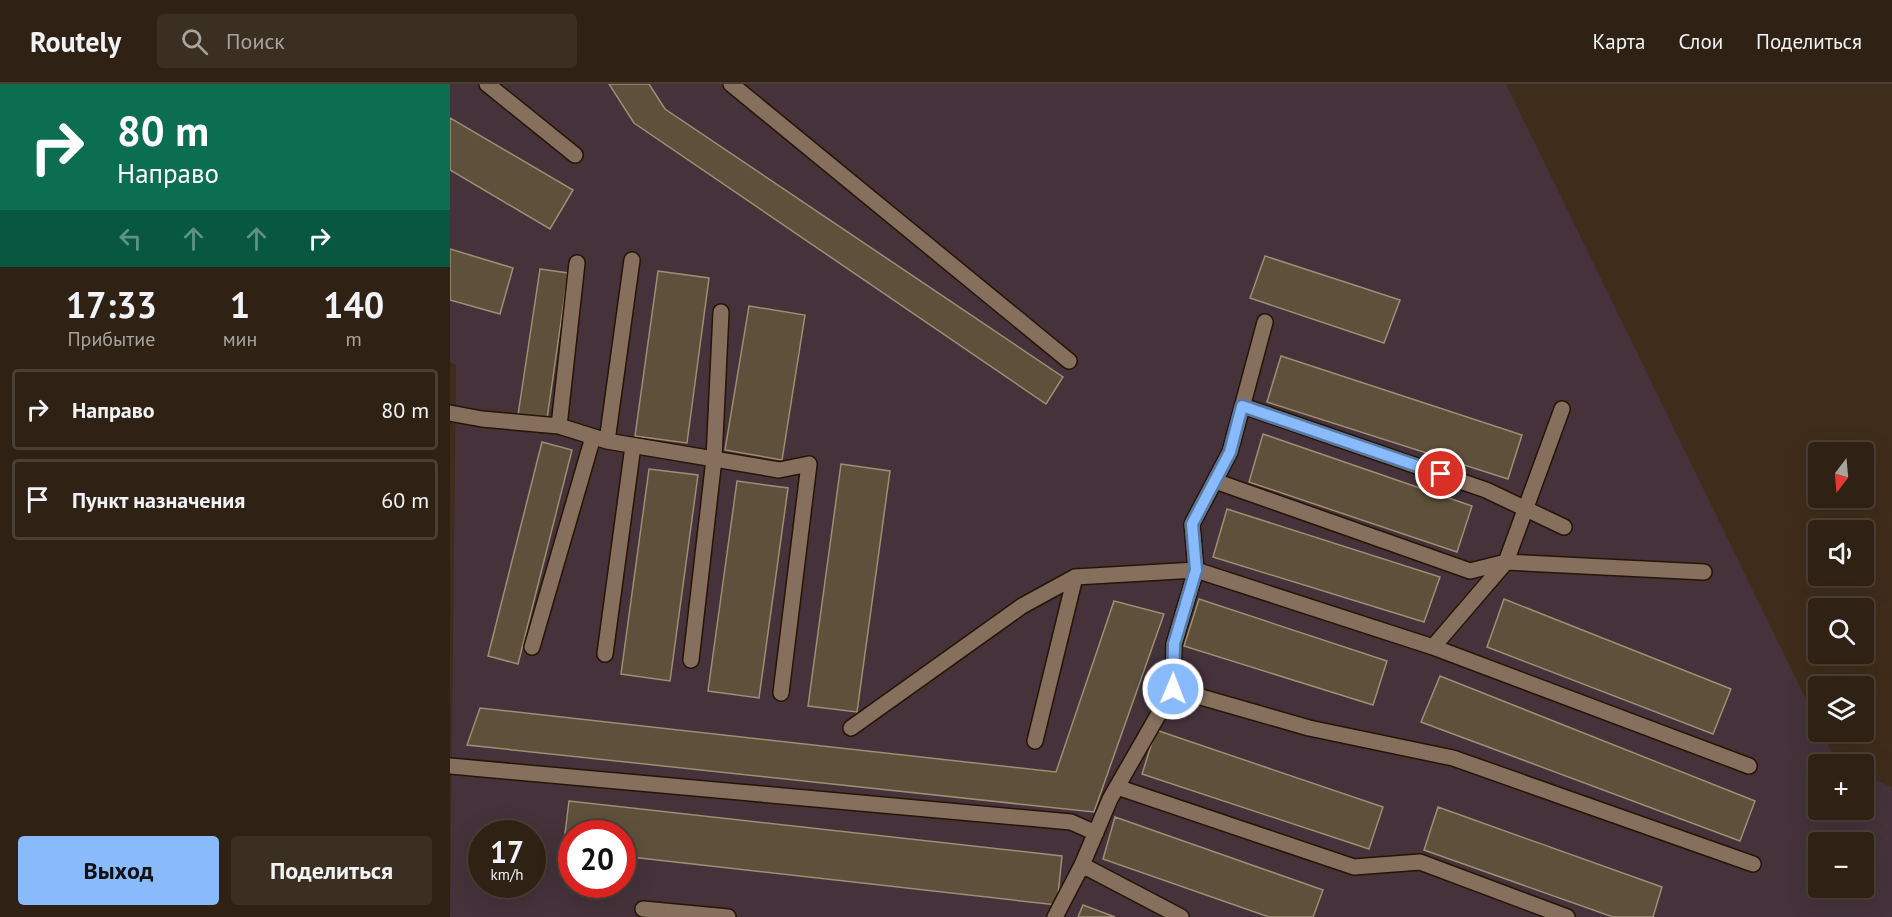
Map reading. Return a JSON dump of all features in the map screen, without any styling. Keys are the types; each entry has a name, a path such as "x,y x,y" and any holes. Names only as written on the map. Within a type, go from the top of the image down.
{"lane":[{"path":"487,84 575,155"},
{"path":"730,84 1069,362"},
{"path":"532,647 600,439 632,260"},
{"path":"559,426 577,263"},
{"path":"691,660 714,459 721,312"},
{"path":"1056,917 1117,787 1173,689 1174,644 1196,570 1192,524 1230,452 1264,322"},
{"path":"1242,406 1486,490 1564,527"},
{"path":"1433,647 1506,562 1562,409"},
{"path":"450,413 482,419 559,426 600,439 633,446 779,470 809,464 781,693"},
{"path":"605,654 633,446"},
{"path":"1215,481 1470,571 1506,562 1704,572"},
{"path":"851,728 1022,606 1075,577 1196,570 1433,647 1749,766"},
{"path":"1035,741 1075,577"},
{"path":"1173,689 1309,728 1453,758 1753,864"},
{"path":"450,766 1071,822 1096,832"},
{"path":"1117,787 1354,867 1420,862 1568,917"},
{"path":"1082,865 1181,917"},
{"path":"643,909 728,917"}],"shaded area":[{"path":"450,84 1506,84 1808,703 1808,742 1827,742 1833,754 1808,754 1808,820 1874,820 1874,780 1892,787 1892,917 450,917 456,365 450,362"}],"building":[{"path":"609,84 649,84 665,109 1063,377 1046,404 634,123"},
{"path":"450,118 573,190 550,229 450,170"},
{"path":"450,249 513,268 500,314 450,300"},
{"path":"1265,256 1400,300 1384,343 1250,298"},
{"path":"540,269 568,273 547,419 518,415"},
{"path":"658,271 709,278 687,443 635,436"},
{"path":"749,306 805,315 782,460 725,450"},
{"path":"1281,356 1522,435 1508,479 1267,402"},
{"path":"1263,434 1472,506 1457,552 1249,482"},
{"path":"542,442 572,450 518,664 488,656"},
{"path":"841,464 890,471 857,712 808,706"},
{"path":"649,469 698,475 670,681 621,674"},
{"path":"737,481 788,488 759,698 708,691"},
{"path":"1227,509 1440,577 1424,622 1213,557"},
{"path":"1199,599 1387,661 1373,705 1184,646"},
{"path":"1504,599 1731,689 1713,734 1487,647"},
{"path":"1114,601 1164,614 1094,812 467,745 480,708 1056,772"},
{"path":"1440,676 1755,801 1740,841 1421,722"},
{"path":"1156,730 1383,807 1369,849 1142,774"},
{"path":"569,801 1062,856 1057,905 636,858 636,820 567,820"},
{"path":"1438,807 1662,887 1653,917 1613,917 1424,850"},
{"path":"1115,817 1323,890 1313,917 1269,917 1103,859"},
{"path":"1083,905 1115,917 1078,917"}],"route":[{"path":"1173,689 1174,644 1196,570 1192,524 1230,452 1242,406 1441,474"}]}
